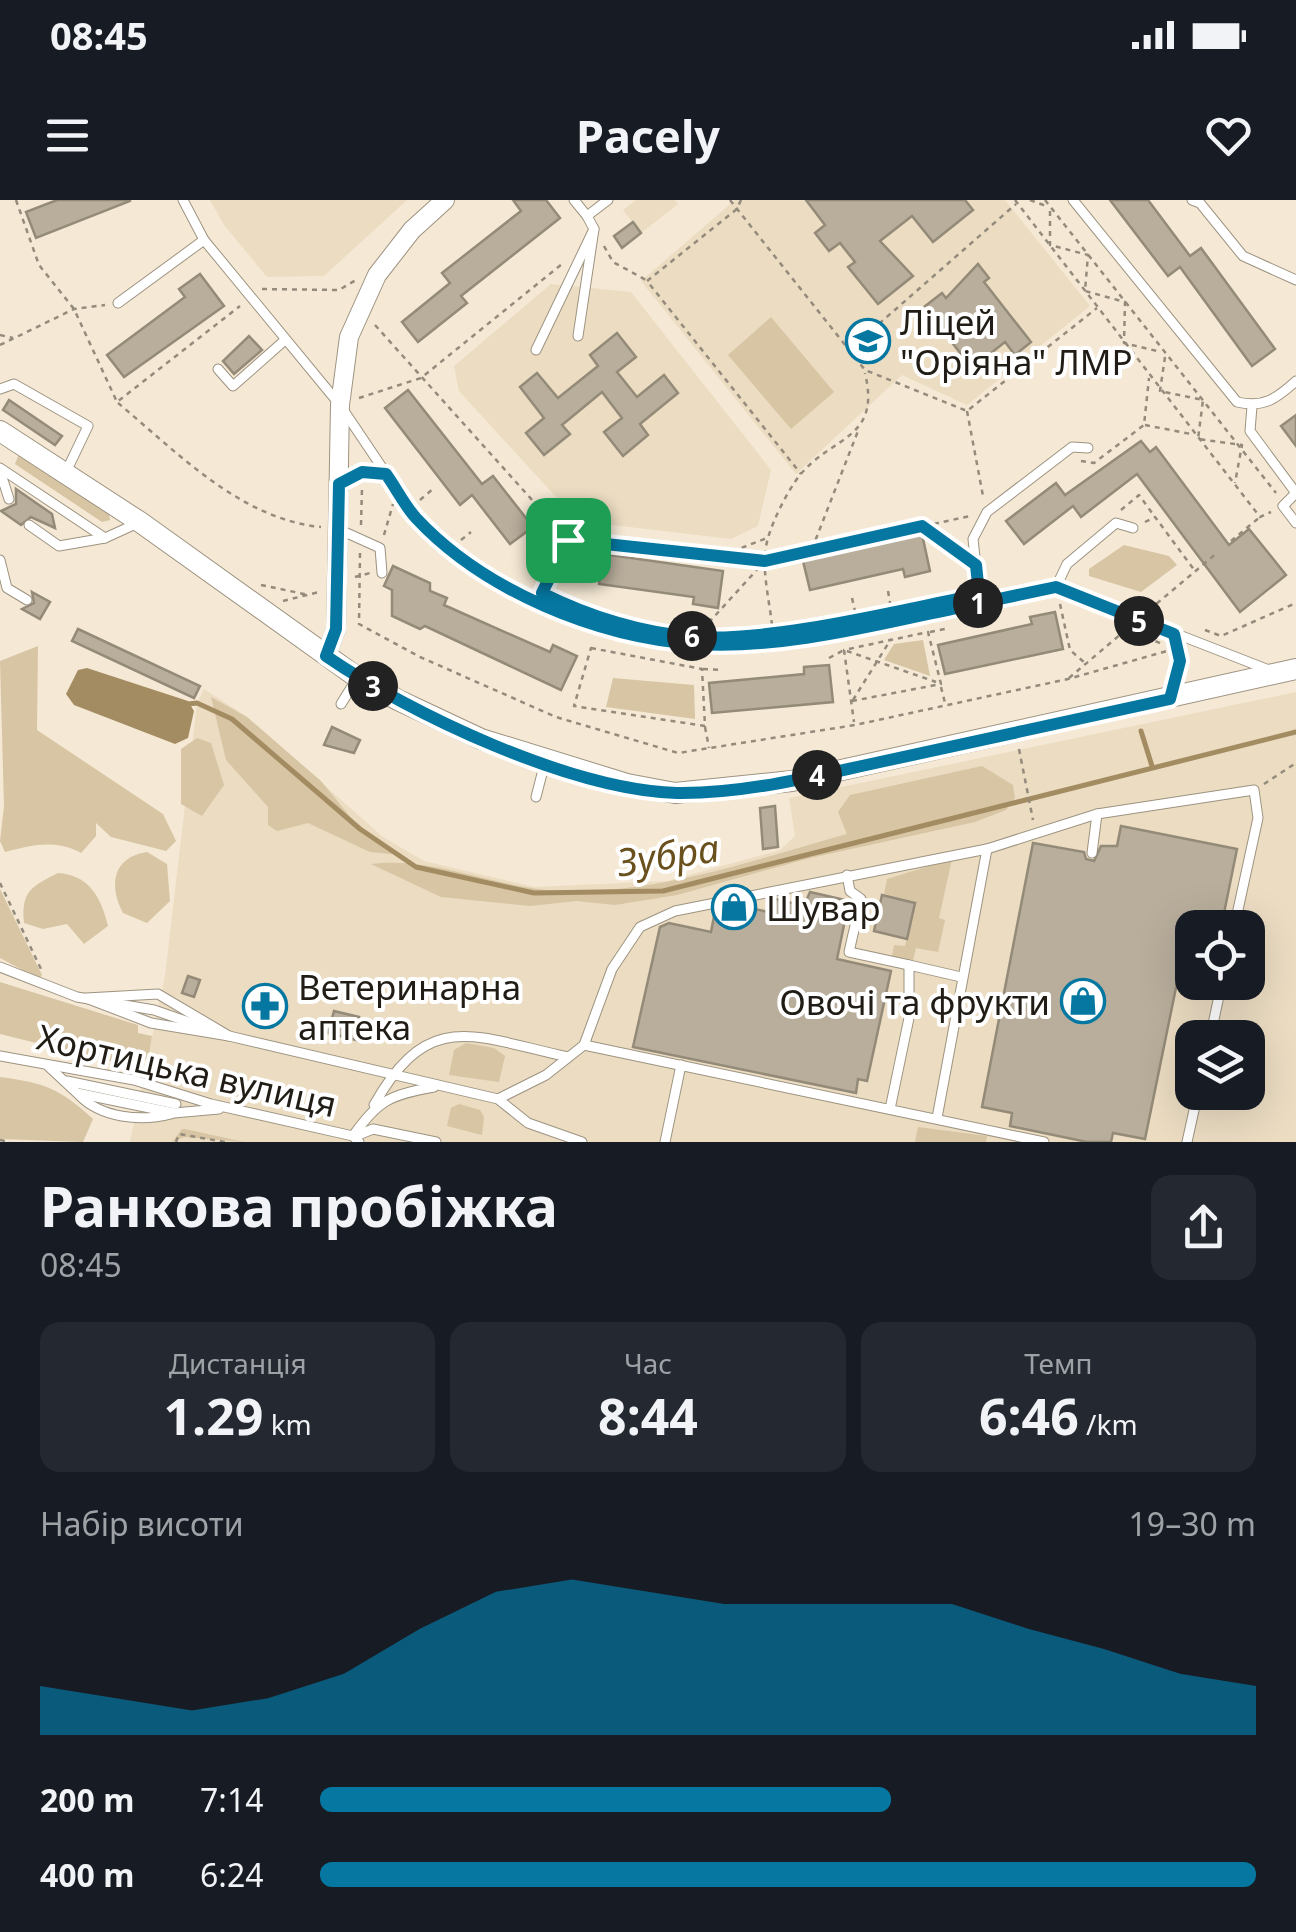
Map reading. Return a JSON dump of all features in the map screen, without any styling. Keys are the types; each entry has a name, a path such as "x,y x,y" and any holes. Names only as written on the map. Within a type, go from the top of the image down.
{"street":[{"path":"326,656 336,629 339,484 349,402 349,337 377,274 412,230 445,200"},
{"path":"0,431 140,522 358,678 471,735 545,762 675,793 737,789 1288,672"}],"lane":[{"path":"182,200 204,240 250,298 285,340 349,402 386,474 416,518 482,573 586,622 692,644 740,642 798,637 1056,587 1174,634 1288,672"},
{"path":"574,200 594,229 578,336"},
{"path":"587,216 608,200"},
{"path":"1073,200 1199,360 1237,402 1252,406 1273,402 1296,382"},
{"path":"1192,200 1200,203 1243,256 1296,280"},
{"path":"536,350 594,229"},
{"path":"118,302 204,240"},
{"path":"218,369 232,386 285,340"},
{"path":"0,388 14,384 88,426 66,472"},
{"path":"1252,406 1250,431 1296,492 1283,506 1296,524"},
{"path":"980,603 973,538 986,512 1072,447 1088,448"},
{"path":"0,470 9,499"},
{"path":"0,470 105,538"},
{"path":"339,484 362,472 386,474"},
{"path":"30,525 59,546 105,538 140,522"},
{"path":"1056,587 1068,564 1116,523 1133,528"},
{"path":"338,529 380,548 382,573"},
{"path":"0,560 7,588 27,600"},
{"path":"1170,699 1180,661 1174,634"},
{"path":"341,704 358,678"},
{"path":"536,796 545,762"},
{"path":"498,1100 546,1075 584,1045 612,969 640,927 694,904 987,849 1096,814 1254,790 1258,818 1238,910"},
{"path":"1092,853 1096,814"},
{"path":"937,1118 987,849"},
{"path":"848,875 850,891 861,899 849,952 961,976"},
{"path":"890,1110 908,1018 909,965"},
{"name":"Хортицька вулиця","path":"0,967 86,998"},
{"path":"86,998 158,994 229,1036"},
{"path":"86,998 151,1023 229,1036"},
{"path":"356,1139 391,1074 422,1044 464,1035 568,1057"},
{"name":"Хортицька вулиця","path":"229,1036 498,1100 528,1124 582,1142"},
{"path":"584,1045 937,1118 1005,1138 1044,1142"},
{"name":"Хортицька вулиця","path":"0,1056 134,1080 356,1139 373,1129 436,1142"},
{"path":"46,1064 91,1108 152,1119 175,1109"},
{"path":"664,1142 681,1064"},
{"path":"64,1080 175,1109 229,1108"},
{"path":"374,1106 402,1093 441,1086"},
{"path":"1187,1142 1194,1110"}],"path":[{"path":"16,200 39,264 74,309 117,402 226,492 300,525 338,529"},
{"path":"730,200 865,370 872,398 811,550"},
{"path":"648,281 737,208 741,200"},
{"path":"1030,200 1050,207"},
{"path":"1044,200 1242,445 1283,506 1260,517 1231,541"},
{"path":"848,350 1016,202 1260,517"},
{"path":"1050,207 1050,245"},
{"path":"594,229 613,262 632,276 648,281 801,474"},
{"path":"1050,245 1088,254"},
{"path":"1084,291 1088,254"},
{"path":"349,402 421,378 566,261 576,262"},
{"path":"242,287 340,290 355,280"},
{"path":"1084,291 1125,302"},
{"path":"117,402 250,298"},
{"path":"0,345 74,309 118,302"},
{"path":"1124,343 1125,302"},
{"path":"967,410 1097,308"},
{"path":"365,332 370,320 568,540 765,561 986,512"},
{"path":"0,335 14,338"},
{"path":"1124,343 1166,353"},
{"path":"1160,392 1166,353"},
{"path":"1182,374 1199,360"},
{"path":"865,370 967,410"},
{"path":"1144,425 1149,377"},
{"path":"1160,392 1204,400"},
{"path":"1198,439 1204,400"},
{"path":"967,410 983,496"},
{"path":"1057,459 1094,462 1144,425 1194,434"},
{"path":"773,631 765,561 768,537 801,474 859,430"},
{"path":"1198,439 1242,445"},
{"path":"1234,485 1242,445"},
{"path":"420,509 416,504 434,488"},
{"path":"386,493 400,512"},
{"path":"1112,517 1139,495 1194,571"},
{"path":"380,548 393,502"},
{"path":"1133,528 1155,517"},
{"path":"922,526 976,565"},
{"path":"458,542 471,532"},
{"path":"722,556 768,537"},
{"path":"542,593 568,540"},
{"path":"1068,679 1217,552"},
{"path":"716,636 696,637 765,561"},
{"path":"358,599 347,586 359,572 382,573"},
{"path":"259,584 308,595"},
{"path":"282,602 330,589"},
{"path":"888,590 892,610 905,608"},
{"path":"852,598 856,617"},
{"path":"1076,606 1059,598 1070,650 1086,664"},
{"path":"1203,630 1222,636 1296,602"},
{"path":"358,624 420,657 570,721 678,753 855,725 1068,679 1170,650 1127,629"},
{"path":"829,658 844,650 892,638 945,629"},
{"path":"928,632 946,705"},
{"path":"852,701 892,638"},
{"path":"642,658 646,644"},
{"path":"570,721 592,648 722,670"},
{"path":"844,650 941,684"},
{"path":"844,650 855,725"},
{"path":"702,669 709,748"},
{"path":"852,701 941,684"},
{"path":"574,706 705,726"},
{"path":"1018,746 1032,814"},
{"path":"1254,790 1296,763"},
{"path":"0,883 50,988"},
{"path":"176,1142 178,1134 185,1133 225,1142"},
{"path":"0,1140 10,1142"}],"shaded area":[{"path":"210,200 407,200 324,276 267,277 224,225"},
{"path":"636,200 675,200 678,204 641,233 623,210"},
{"name":"Ліцей \"Оріяна\" ЛМР","path":"735,200 1005,200 1090,306 967,405 902,375 796,474 641,281"},
{"path":"551,284 631,292 771,470 758,526 731,539 578,521 459,391 454,366"},
{"path":"771,317 834,392 791,429 728,355"},
{"path":"19,454 109,513 110,520 102,522 15,464"},
{"path":"1124,545 1169,556 1177,565 1141,592 1089,576 1089,569"},
{"path":"923,640 930,676 884,660 894,644"},
{"path":"38,646 37,730 163,814 176,841 166,851 111,837 96,823 96,836 81,853 53,845 5,852 0,841 4,806 0,661"},
{"path":"87,668 188,701 194,711 188,738 175,744 74,705 66,694 78,670"},
{"path":"613,678 694,685 695,719 606,707"},
{"name":"Шувар","path":"204,689 246,716 383,837 424,861 535,887 667,881 780,850 795,836 789,798 1296,692 1296,1142 130,1142 165,976 197,703"},
{"path":"211,697 247,717 321,781 360,829 401,855 370,852 308,823 277,831 268,825 268,807 226,760"},
{"path":"197,738 211,743 224,785 202,816 181,804 181,749"},
{"path":"982,766 1013,785 1015,798 1006,810 975,822 810,858 677,895 615,905 576,901 530,906 441,897 371,864 442,868 537,889 634,887 706,873 847,834 838,812 850,795"},
{"path":"147,852 167,864 170,901 147,923 123,913 115,883 127,860"},
{"path":"952,859 939,918 945,920 938,952 916,948 913,960 892,956 894,945 905,946 916,902 884,894 887,879"},
{"path":"58,873 86,883 102,906 108,926 84,944 67,924 43,929 24,923 24,904 30,891"},
{"path":"0,889 42,975 39,979 0,958"},
{"path":"0,982 138,1025 138,1033 152,1036 148,1060 132,1057 129,1066 0,1034"},
{"path":"466,1043 494,1048 505,1056 499,1082 449,1075 454,1050"},
{"path":"0,1077 40,1085 70,1100 93,1119 83,1142 0,1139"},
{"path":"459,1104 480,1110 484,1117 482,1135 447,1126 451,1108"},
{"path":"918,1127 987,1136 986,1142 915,1142"},
{"path":"182,1129 244,1142 184,1137 172,1142"}],"building":[{"path":"57,200 130,201 36,238 26,212"},
{"path":"513,200 546,200 560,218 461,296 467,303 418,342 402,322 450,283 442,273 521,211"},
{"path":"806,200 965,200 973,210 933,242 912,216 880,241 913,276 878,304 848,267 855,262 840,243 829,251 815,233 825,225"},
{"path":"1110,200 1148,200 1190,256 1201,248 1275,349 1252,366 1180,267 1168,276"},
{"path":"633,222 641,233 622,248 614,236"},
{"path":"978,264 989,278 984,282 1031,342 1015,355 1005,342 972,368 924,307 942,293 946,298"},
{"path":"200,274 224,306 124,377 107,355 185,297 179,289"},
{"path":"617,333 636,357 617,372 637,397 664,375 678,393 640,424 648,435 623,456 604,432 622,418 602,392 562,425 570,434 544,455 526,433 544,418 520,387 537,373 558,398 598,366 590,355"},
{"path":"249,336 262,350 234,374 223,361"},
{"path":"408,390 482,484 493,476 533,527 510,544 472,495 460,505 385,408"},
{"path":"9,400 62,436 55,445 3,410"},
{"path":"1296,415 1296,446 1281,426"},
{"path":"1141,441 1150,452 1156,447 1229,545 1249,529 1286,575 1240,612 1137,474 1081,517 1073,506 1024,544 1006,521 1056,483 1065,495"},
{"path":"16,489 52,514 55,528 31,517 21,525 1,511 16,504"},
{"path":"922,534 930,571 905,577 903,569 810,590 803,561"},
{"path":"603,554 723,571 718,608 693,604 694,597 599,584"},
{"path":"393,566 430,583 430,591 447,598 444,605 550,652 553,645 577,656 561,690 425,626 420,629 392,616 392,590 384,586"},
{"path":"32,592 50,602 40,619 22,609 34,603"},
{"path":"1055,612 1063,649 945,674 938,645 1032,624 1030,617"},
{"path":"78,629 200,686 194,698 72,641"},
{"path":"829,665 833,702 712,713 709,683 804,674 804,667"},
{"path":"332,727 360,740 354,753 324,745"},
{"path":"775,806 778,847 763,849 760,808"},
{"name":"Овочі та фрукти","path":"1121,826 1237,849 1225,910 1175,910 1175,993 1145,1139 1113,1133 1111,1142 1087,1142 1010,1126 1012,1113 982,1107 1033,843 1084,852 1086,859 1094,861 1101,846 1117,846"},
{"path":"810,892 849,901 837,959 891,971 867,1081 858,1079 856,1093 633,1047 660,927 669,923 711,932 715,911 743,916 745,907 773,913 776,899 804,906"},
{"path":"882,895 915,903 907,939 874,931"},
{"path":"188,976 200,980 194,997 182,993"},
{"path":"334,1011 359,1017 357,1026 367,1029 364,1042 328,1033"}],"waterway":[{"name":"Зубра","path":"188,704 197,703 232,719 360,829 416,867 534,893 663,891 1296,732"},
{"path":"1141,731 1152,766"}],"place":[{"name":"Ліцей \"Оріяна\" ЛМР","path":"868,341"},
{"name":"Шувар","path":"734,907"},
{"name":"Овочі та фрукти","path":"1083,1001"},
{"name":"Ветеринарна аптека","path":"265,1006"}],"route":[{"path":"568,540 542,593 587,615 696,637 773,631 978,595 980,603 1056,587 1174,634 1180,661 1178,680 1170,699 792,780 675,793 582,774 481,740 398,700 326,656 336,629 339,484 362,472 386,474 416,518 482,573 586,622 692,644 740,642 798,637 980,603 976,565 922,526 765,561 568,540"}]}
